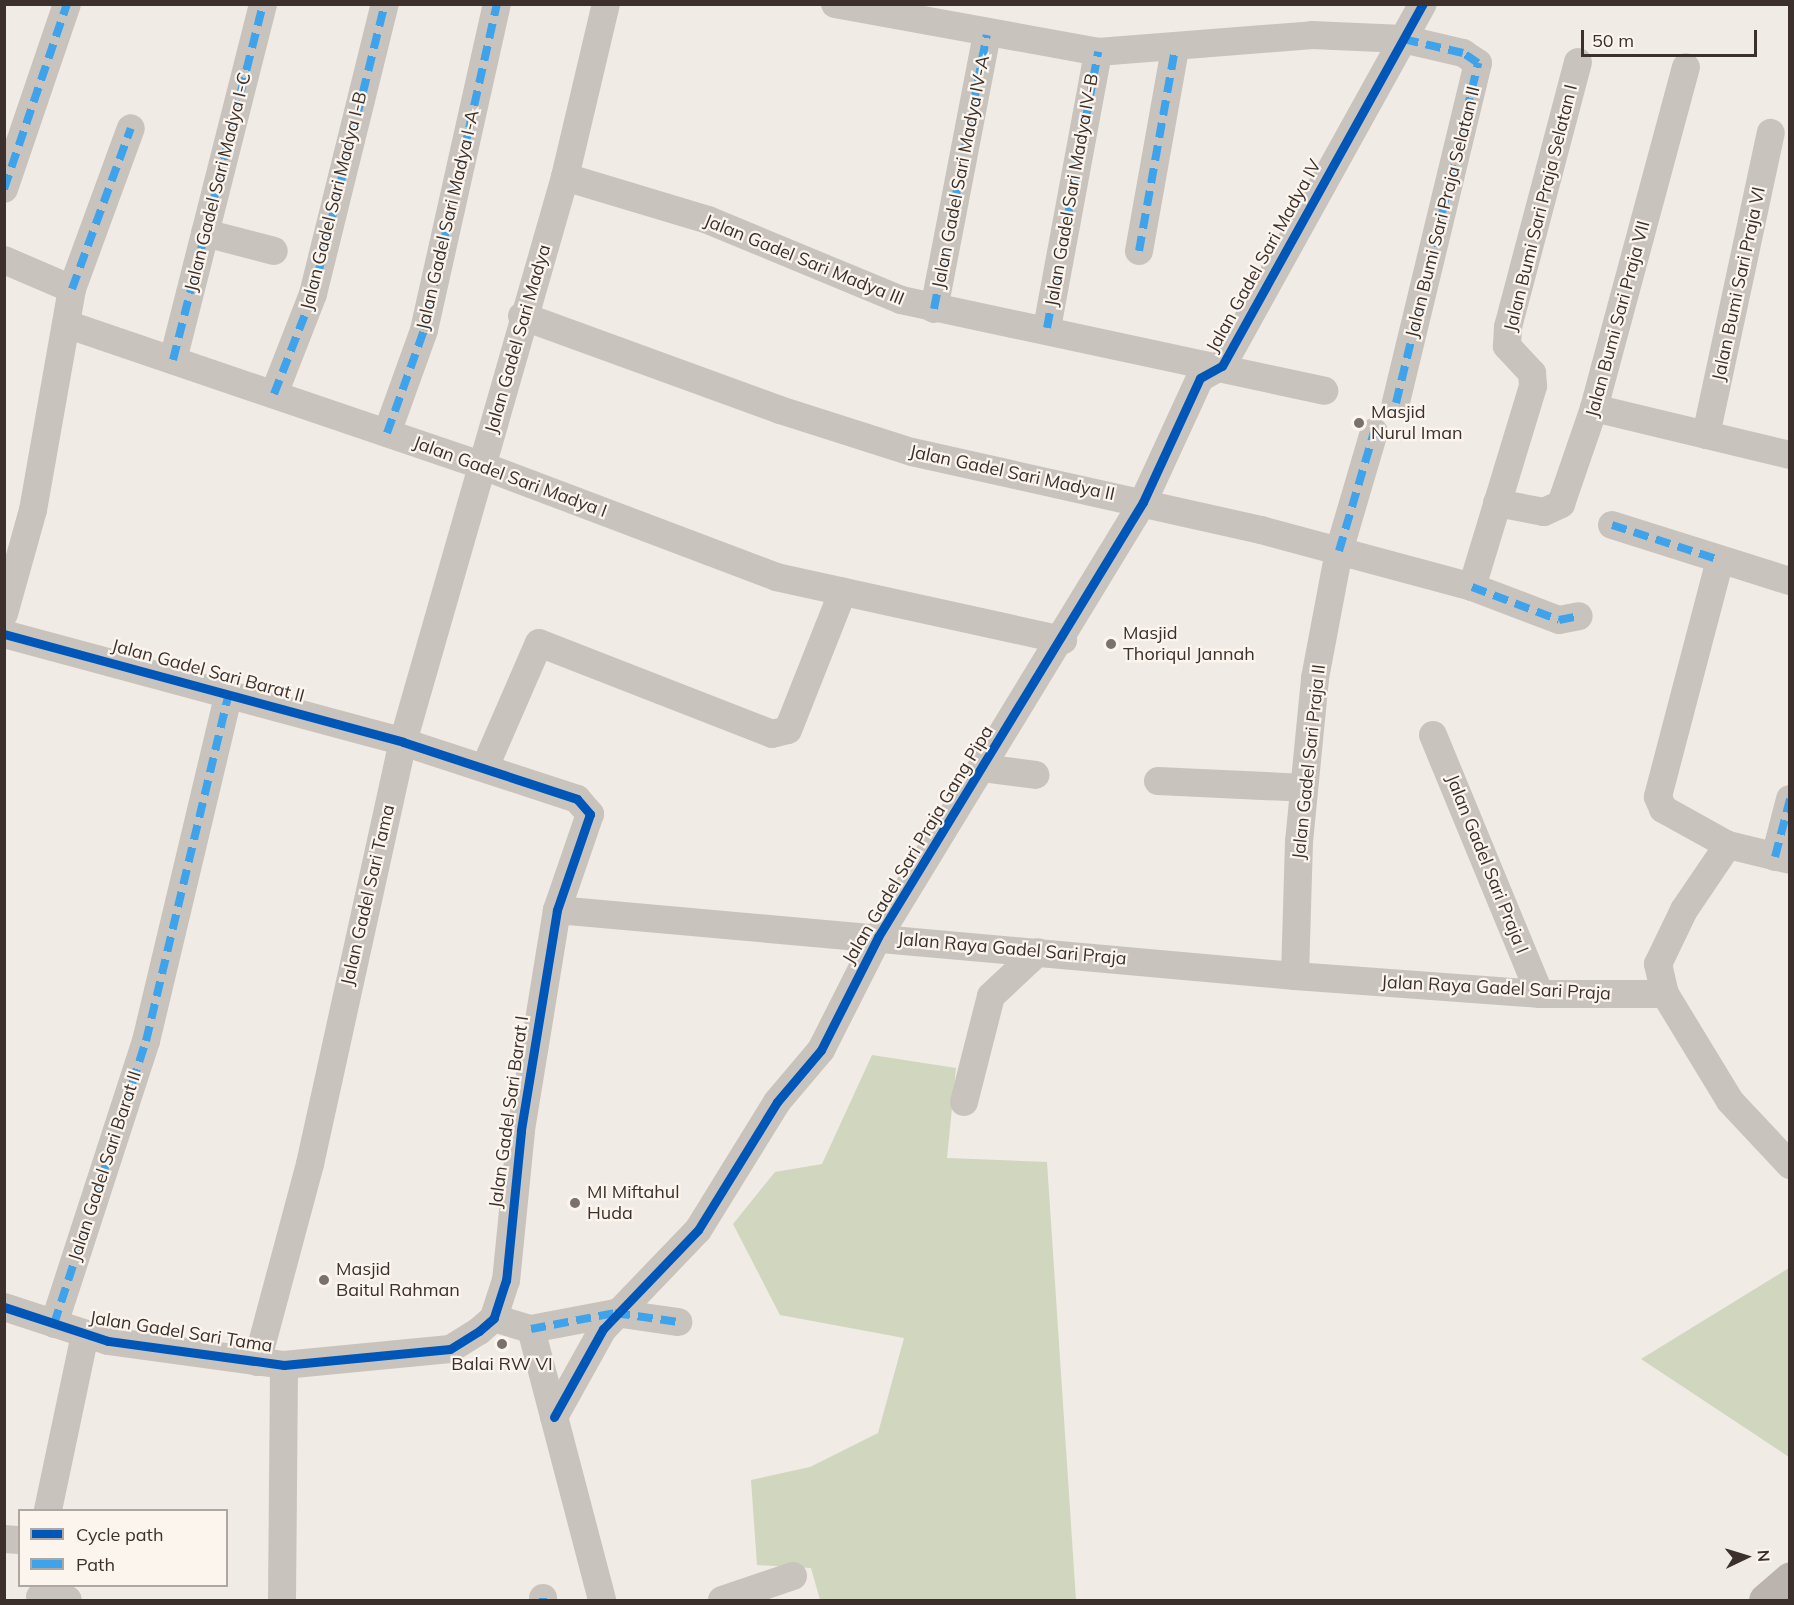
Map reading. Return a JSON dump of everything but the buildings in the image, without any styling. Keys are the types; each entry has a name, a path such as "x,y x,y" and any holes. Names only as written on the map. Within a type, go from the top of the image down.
{"street":[{"path":"4,189 67,4"},
{"name":"Jalan Gadel Sari Madya I-C","path":"173,360 263,4"},
{"name":"Jalan Gadel Sari Madya I-B","path":"274,394 313,294 385,4"},
{"name":"Jalan Gadel Sari Madya I-A","path":"387,432 424,330 497,4"},
{"name":"Jalan Gadel Sari Madya","path":"403,741 483,466 522,316 565,177 606,4"},
{"path":"835,4 987,35 1098,52 1175,49 1289,35 1402,39"},
{"name":"Jalan Gadel Sari Madya IV","path":"1063,640 1143,502 1200,378 1222,366 1423,4"},
{"name":"Jalan Gadel Sari Madya IV-A","path":"934,309 987,35"},
{"name":"Jalan Bumi Sari Praja Selatan II","path":"1396,403 1478,63 1463,53 1402,39"},
{"path":"1139,251 1175,49"},
{"name":"Jalan Gadel Sari Madya IV-B","path":"1047,328 1098,52"},
{"name":"Jalan Bumi Sari Praja Selatan I","path":"1472,587 1533,386 1532,374 1507,346 1508,327 1578,63"},
{"name":"Jalan Bumi Sari Praja VII","path":"1497,502 1544,512 1561,504 1594,408 1686,67"},
{"path":"4,614 33,510 72,289 131,128"},
{"name":"Jalan Bumi Sari Praja VI","path":"1706,435 1771,134"},
{"name":"Jalan Gadel Sari Madya III","path":"565,177 708,220 831,273 934,309 1047,328 1324,391"},
{"path":"205,233 274,251"},
{"path":"4,260 72,289"},
{"name":"Jalan Gadel Sari Madya II","path":"522,316 780,411 912,452 1143,502 1339,551 1472,587 1559,620 1579,616"},
{"name":"Jalan Gadel Sari Madya I","path":"66,324 483,466 776,577 1063,640"},
{"path":"1594,408 1790,455"},
{"path":"1339,551 1374,432"},
{"path":"1612,525 1790,581"},
{"name":"Jalan Gadel Sari Praja II","path":"1295,976 1304,788 1315,678 1339,551"},
{"path":"1720,560 1658,797 1663,809 1728,845 1782,859 1790,799"},
{"path":"485,767 539,643 772,734 788,730 843,591"},
{"name":"Jalan Gadel Sari Barat II","path":"4,634 228,692 403,741"},
{"name":"Jalan Gadel Sari Praja Gang Pipa","path":"554,1418 590,1347 615,1313 717,1204 777,1102 821,1050 878,937 1063,640"},
{"name":"Jalan Gadel Sari Barat II","path":"54,1324 146,1041 228,692"},
{"name":"Jalan Gadel Sari Praja I","path":"1433,735 1540,994"},
{"path":"403,741 485,767 588,808 557,910"},
{"name":"Jalan Gadel Sari Tama","path":"4,1307 85,1335 270,1364 310,1164 403,741"},
{"path":"983,768 1036,775"},
{"path":"1158,782 1304,788"},
{"path":"1728,845 1662,950 1658,971 1665,994 1730,1101 1790,1165"},
{"name":"Jalan Raya Gadel Sari Praja","path":"557,910 1295,976 1540,994 1665,994"},
{"name":"Jalan Gadel Sari Barat I","path":"494,1318 506,1280 521,1131 557,910"},
{"path":"964,1102 992,996 1038,952"},
{"path":"282,1600 270,1364 450,1349 494,1318 531,1329 615,1313 678,1322"},
{"path":"531,1329 602,1600"},
{"path":"48,1509 85,1335"},
{"path":"722,1600 793,1576"},
{"path":"1765,1600 1790,1578"},
{"path":"40,1594 68,1600"}],"green space":[{"path":"872,1055 956,1068 947,1158 1047,1162 1076,1600 820,1600 811,1568 757,1565 751,1480 810,1467 878,1433 904,1338 780,1315 733,1224 775,1172 822,1164"},
{"path":"1789,1268 1789,1457 1641,1359"}],"marked path":[{"path":"4,189 67,4"},
{"path":"173,360 263,4"},
{"path":"274,394 313,294 385,4"},
{"path":"387,433 424,330 497,4"},
{"path":"934,309 987,35"},
{"path":"1396,403 1478,63 1463,53 1403,39"},
{"path":"1139,251 1175,49"},
{"path":"1047,328 1098,52"},
{"path":"72,289 131,128"},
{"path":"1339,551 1374,432"},
{"path":"1612,525 1720,560"},
{"path":"1472,587 1559,620 1579,616"},
{"path":"54,1324 146,1041 229,692"},
{"path":"1775,857 1790,799"},
{"path":"531,1329 615,1313 678,1322"}],"cycle path":[{"path":"554,1417 603,1329 698,1230 777,1102 821,1050 878,937 1143,502 1200,378 1222,366 1423,4"},
{"path":"4,634 403,742 577,799 590,814 557,910 521,1131 506,1280 494,1318 479,1331 450,1349 284,1365 108,1341 4,1307"}],"place":[{"name":"Masjid Nurul Iman","path":"1359,423"},
{"name":"Masjid Thoriqul Jannah","path":"1111,644"},
{"name":"MI Miftahul Huda","path":"575,1203"},
{"name":"Masjid Baitul Rahman","path":"324,1280"},
{"name":"Balai RW VI","path":"502,1344"}]}
